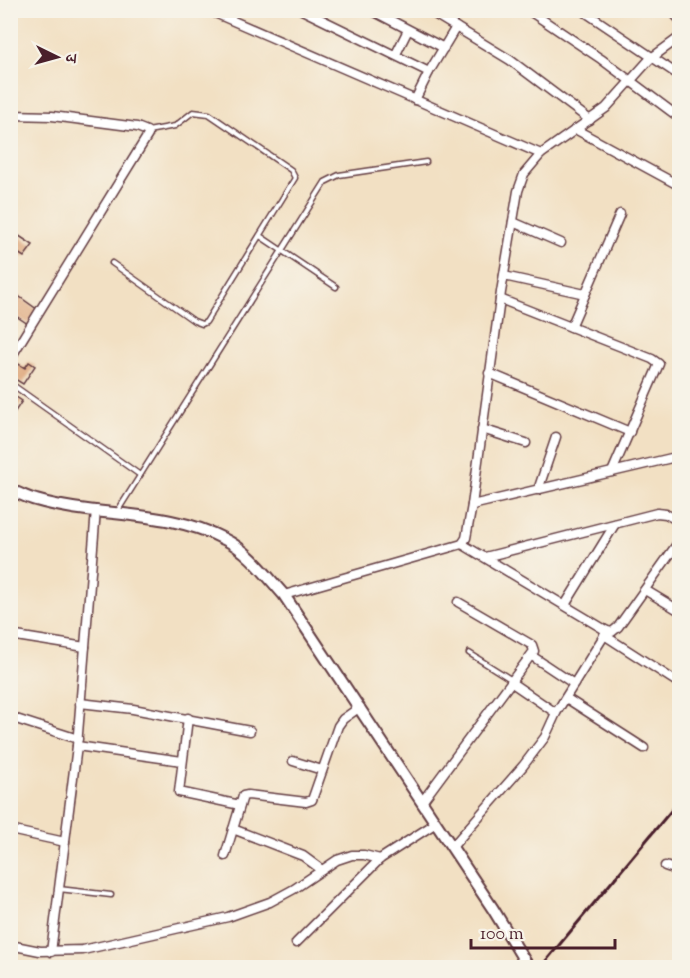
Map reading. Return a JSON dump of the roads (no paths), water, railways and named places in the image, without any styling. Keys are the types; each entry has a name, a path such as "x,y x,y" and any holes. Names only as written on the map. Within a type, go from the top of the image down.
{"street":[{"path":"208,10 541,154"},
{"path":"302,10 429,72"},
{"path":"371,10 386,14 408,30 444,48"},
{"path":"428,10 510,60 590,120"},
{"path":"528,10 680,118"},
{"path":"582,10 680,76"},
{"path":"672,10 680,20"},
{"path":"415,100 456,27"},
{"path":"396,54 408,30"},
{"path":"284,595 462,544 466,538 472,505 500,299 518,190 524,174 541,154 606,108 652,58 680,37"},
{"path":"10,116 52,116 137,127 147,131 148,135 10,359"},
{"path":"575,129 680,186"},
{"path":"571,327 620,214"},
{"path":"513,222 561,243"},
{"path":"504,276 585,294"},
{"path":"500,299 652,359 659,364 612,472"},
{"path":"489,373 630,432"},
{"path":"482,429 526,443"},
{"path":"538,490 556,437"},
{"path":"472,505 680,456"},
{"path":"10,490 36,500 155,518 182,525 225,539 250,558 284,595 452,847 529,968"},
{"path":"51,952 77,743 96,510"},
{"path":"485,557 661,513 680,522"},
{"path":"565,605 615,524"},
{"path":"452,847 523,766 545,737 556,713 605,633 615,630 680,540"},
{"path":"462,544 565,605 680,684"},
{"path":"645,590 680,611"},
{"path":"422,802 532,656 534,648 458,602"},
{"path":"10,635 85,647"},
{"path":"532,656 574,684"},
{"path":"512,682 556,713"},
{"path":"566,698 644,748"},
{"path":"80,703 189,718 250,731"},
{"path":"225,856 243,796 308,802 313,797 340,722 360,707"},
{"path":"10,717 77,743 182,761"},
{"path":"189,718 178,792 240,805"},
{"path":"292,761 322,770"},
{"path":"296,943 380,858 436,823"},
{"path":"233,829 303,856 322,870"},
{"path":"10,830 65,842"},
{"path":"10,945 51,952 83,950 251,910 294,890 337,860 352,855 380,858"},
{"path":"665,866 680,871"}],"lane":[{"path":"112,262 194,321 202,324 209,318 294,182 295,174 291,170 209,114 193,112 175,126 147,131"},
{"path":"116,513 325,182 333,176 426,162"},
{"path":"260,236 336,286"},
{"path":"10,383 140,475"},
{"path":"469,653 512,682"},
{"path":"59,890 111,895"}],"railway":[{"path":"540,968 680,800"}]}
